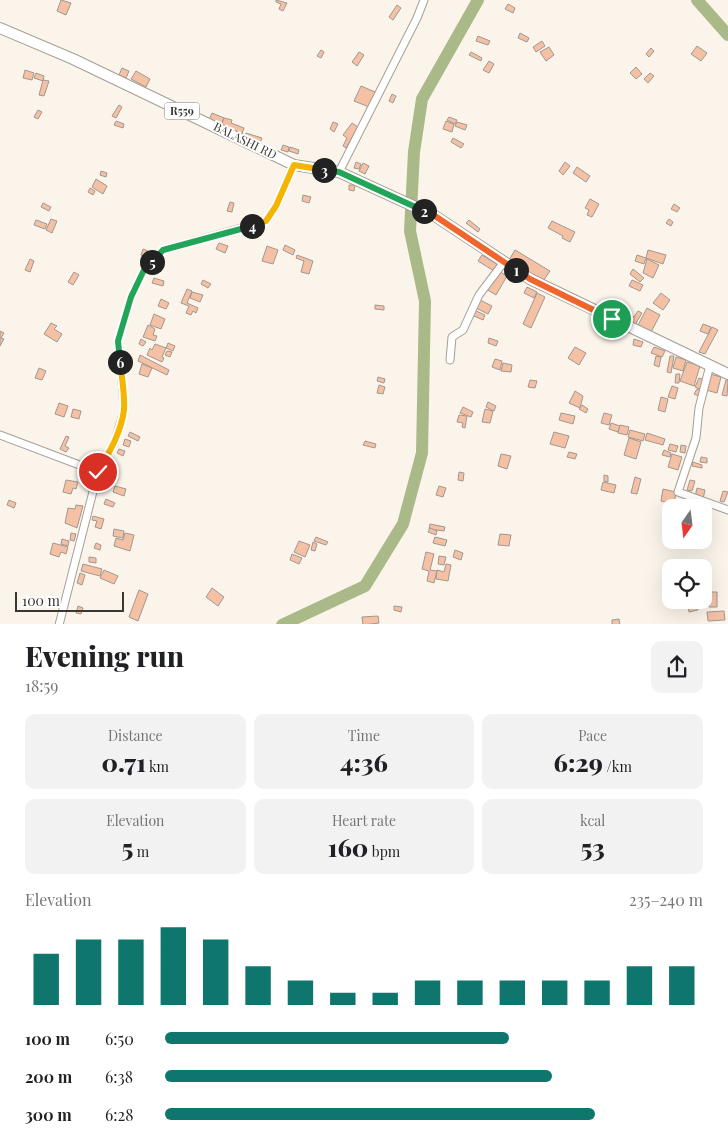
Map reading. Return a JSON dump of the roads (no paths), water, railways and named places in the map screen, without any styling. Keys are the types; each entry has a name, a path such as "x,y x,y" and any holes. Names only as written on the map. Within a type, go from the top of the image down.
{"main road":[{"name":"BALASHI RD","path":"0,28 73,59 294,165 339,172 435,216 530,279 728,374"}],"street":[{"path":"339,172 417,18 424,0"},
{"path":"59,624 98,472 114,444 124,411 124,392 118,341 131,297 144,270 163,250 266,221 276,206 294,165"},
{"path":"450,360 452,337 463,330 479,295 504,262"},
{"path":"710,365 699,408 696,438 678,492 728,510"},
{"path":"0,435 98,472"}],"waterway":[{"path":"284,624 365,586 403,524 422,453 425,301 410,231 414,152 422,99 478,0"},
{"path":"697,0 728,35"}]}
